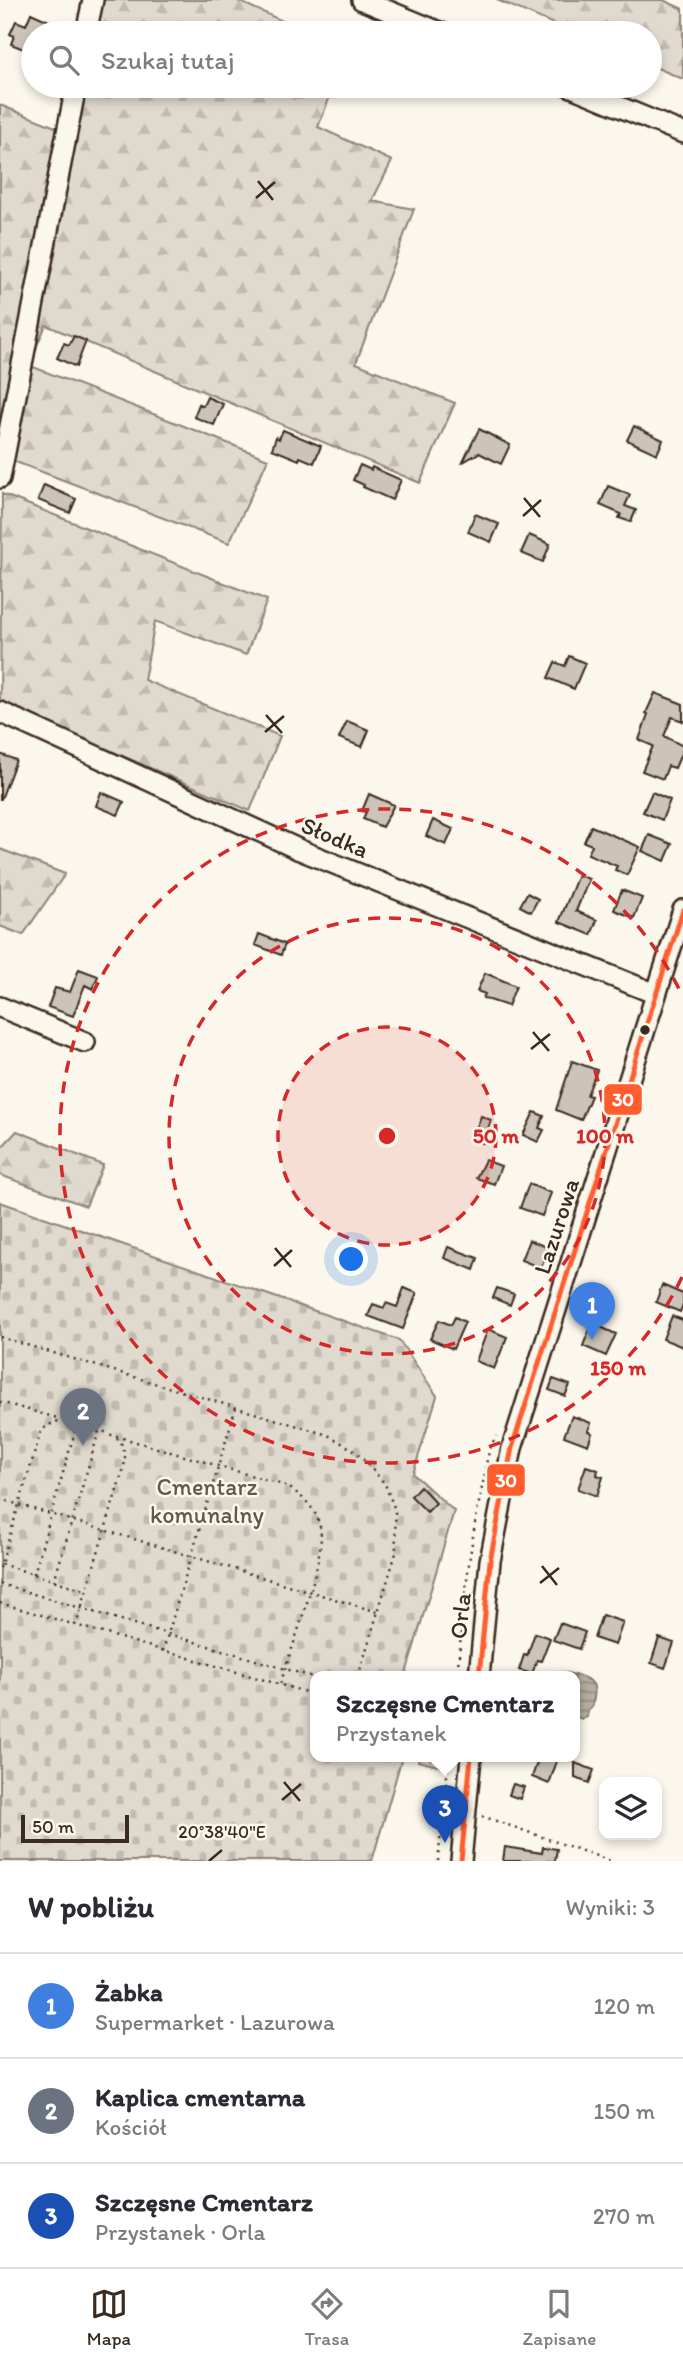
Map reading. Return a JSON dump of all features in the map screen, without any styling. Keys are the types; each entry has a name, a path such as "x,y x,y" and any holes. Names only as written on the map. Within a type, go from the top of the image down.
{"street":[{"path":"89,21 93,0"},
{"path":"362,0 413,21"},
{"path":"0,478 74,98"},
{"path":"598,98 683,133"},
{"name":"Słodka","path":"0,712 300,850 656,994"},
{"name":"Lazurowa","path":"490,1561 512,1448 683,909"},
{"path":"0,1007 85,1042"},
{"name":"Orla","path":"480,1671 490,1561"},
{"path":"461,1861 471,1762"}],"path":[{"path":"0,1337 328,1435 354,1450 385,1484 395,1510 396,1553 360,1671"},
{"path":"0,1402 287,1486 304,1498 316,1515 322,1540 280,1685"},
{"path":"163,1651 236,1408"},
{"path":"64,1420 49,1424 38,1438 1,1566 86,1591"},
{"path":"34,1574 77,1424"},
{"path":"54,1581 99,1431"},
{"path":"76,1625 125,1461 121,1443 113,1435"},
{"path":"0,1499 378,1612"},
{"path":"0,1584 310,1676"},
{"path":"0,1603 310,1693"},
{"path":"438,1861 448,1762"},
{"path":"475,1813 611,1861"}],"green space":[{"path":"101,0 236,0 282,21 97,21"},
{"path":"497,0 663,0 683,9 683,79 662,70 662,21 547,21"},
{"path":"81,98 329,98 318,127 392,161 372,201 414,209 356,363 455,403 420,483 46,325 28,365 268,459 229,543 0,456 0,105 73,134"},
{"path":"2,494 267,600 246,655 155,621 144,680 280,736 250,811 0,703"},
{"path":"0,849 65,874 23,935 0,926"},
{"path":"17,1131 103,1165 86,1206 0,1175 0,1149"},
{"name":"Cmentarz komunalny","path":"0,1202 399,1340 437,1396 413,1474 454,1511 407,1671 310,1671 310,1762 401,1762 372,1861 0,1861"},
{"path":"422,1762 446,1762 445,1768"}],"shaded area":[{"path":"580,1676 592,1684 595,1691 593,1705 588,1710 587,1717 582,1719"}],"building":[{"path":"31,13 49,21 28,21"},
{"path":"16,21 21,23 21,48 11,44 14,36 10,34"},
{"path":"74,336 86,341 76,367 57,358 64,343 69,345"},
{"path":"207,397 223,404 214,425 194,417 199,404 203,406"},
{"path":"634,426 663,440 657,454 627,440"},
{"path":"479,429 510,445 501,464 479,453 463,462"},
{"path":"283,430 321,446 314,463 272,449 276,437 279,439"},
{"path":"360,465 371,470 372,467 401,480 392,500 353,480"},
{"path":"44,485 76,499 70,513 38,500"},
{"path":"608,486 630,495 625,506 636,510 631,522 619,518 621,514 600,505"},
{"path":"475,514 499,524 491,542 468,532"},
{"path":"529,535 550,544 543,562 521,553"},
{"path":"569,656 585,663 574,689 548,678 555,662 565,666"},
{"path":"655,693 683,704 683,721 672,717 664,736 683,746 683,749 675,768 668,766 663,779 642,771 653,746 639,740"},
{"path":"347,721 369,730 362,747 339,738"},
{"path":"0,754 16,760 1,799 0,799"},
{"path":"101,792 124,802 118,815 96,806"},
{"path":"652,792 670,800 662,820 643,812"},
{"path":"369,794 394,805 382,827 363,819 366,812 362,811"},
{"path":"433,820 453,829 446,845 426,836"},
{"path":"591,826 640,847 627,875 615,870 617,866 588,854 592,845 584,842"},
{"path":"649,835 672,844 665,861 642,851"},
{"path":"578,875 589,879 576,911 597,920 591,935 559,922"},
{"path":"622,890 642,898 634,918 614,910"},
{"path":"527,893 538,899 531,912 520,906"},
{"path":"259,934 285,944 281,955 255,945"},
{"path":"79,969 98,976 93,989 85,985 73,1016 48,1007 55,988 70,992"},
{"path":"485,973 516,986 508,1006 483,998 485,994 477,991"},
{"path":"572,1061 597,1070 587,1095 591,1096 581,1120 556,1110"},
{"path":"534,1112 544,1116 539,1128 544,1130 538,1142 523,1135"},
{"path":"481,1116 491,1120 483,1143 472,1140"},
{"path":"485,1160 501,1166 494,1184 476,1178"},
{"path":"529,1184 551,1193 542,1216 520,1208"},
{"path":"529,1240 549,1248 541,1268 521,1260"},
{"path":"448,1247 478,1258 474,1270 444,1258"},
{"path":"662,1285 683,1294 680,1312 656,1302"},
{"path":"404,1288 417,1293 403,1329 368,1316 373,1304 384,1308 386,1303 397,1307"},
{"path":"497,1288 514,1294 510,1305 493,1298"},
{"path":"672,1316 683,1320 683,1347 663,1339"},
{"path":"455,1317 465,1322 453,1349 430,1339 439,1320 451,1325"},
{"path":"592,1323 616,1334 606,1356 583,1346"},
{"path":"488,1329 507,1337 494,1369 476,1361"},
{"path":"553,1379 570,1385 565,1396 549,1390"},
{"path":"572,1416 591,1423 588,1431 592,1433 588,1445 564,1436"},
{"path":"586,1466 598,1470 597,1475 603,1477 597,1496 578,1489"},
{"path":"420,1486 436,1503 427,1512 411,1496"},
{"path":"602,1615 623,1622 615,1645 594,1638"},
{"path":"560,1623 585,1632 579,1649 553,1640"},
{"path":"535,1633 550,1638 541,1661 537,1660 533,1671 519,1670 524,1655 527,1656"},
{"path":"659,1638 674,1643 665,1668 651,1663"},
{"path":"537,1762 557,1762 549,1784 532,1777"},
{"path":"575,1763 594,1770 589,1783 575,1778"},
{"path":"513,1784 524,1787 520,1799 509,1795"},
{"path":"505,1847 542,1853 543,1847 557,1849 555,1861 503,1861"}],"transit line":[{"name":"30","path":"480,1671 490,1561 512,1448 683,910"},
{"name":"30","path":"461,1861 471,1762"}],"place":[{"name":"Żabka","path":"592,1340"},
{"name":"Kaplica cmentarna","path":"83,1446"},
{"name":"Szczęsne Cmentarz","path":"445,1843"}]}
